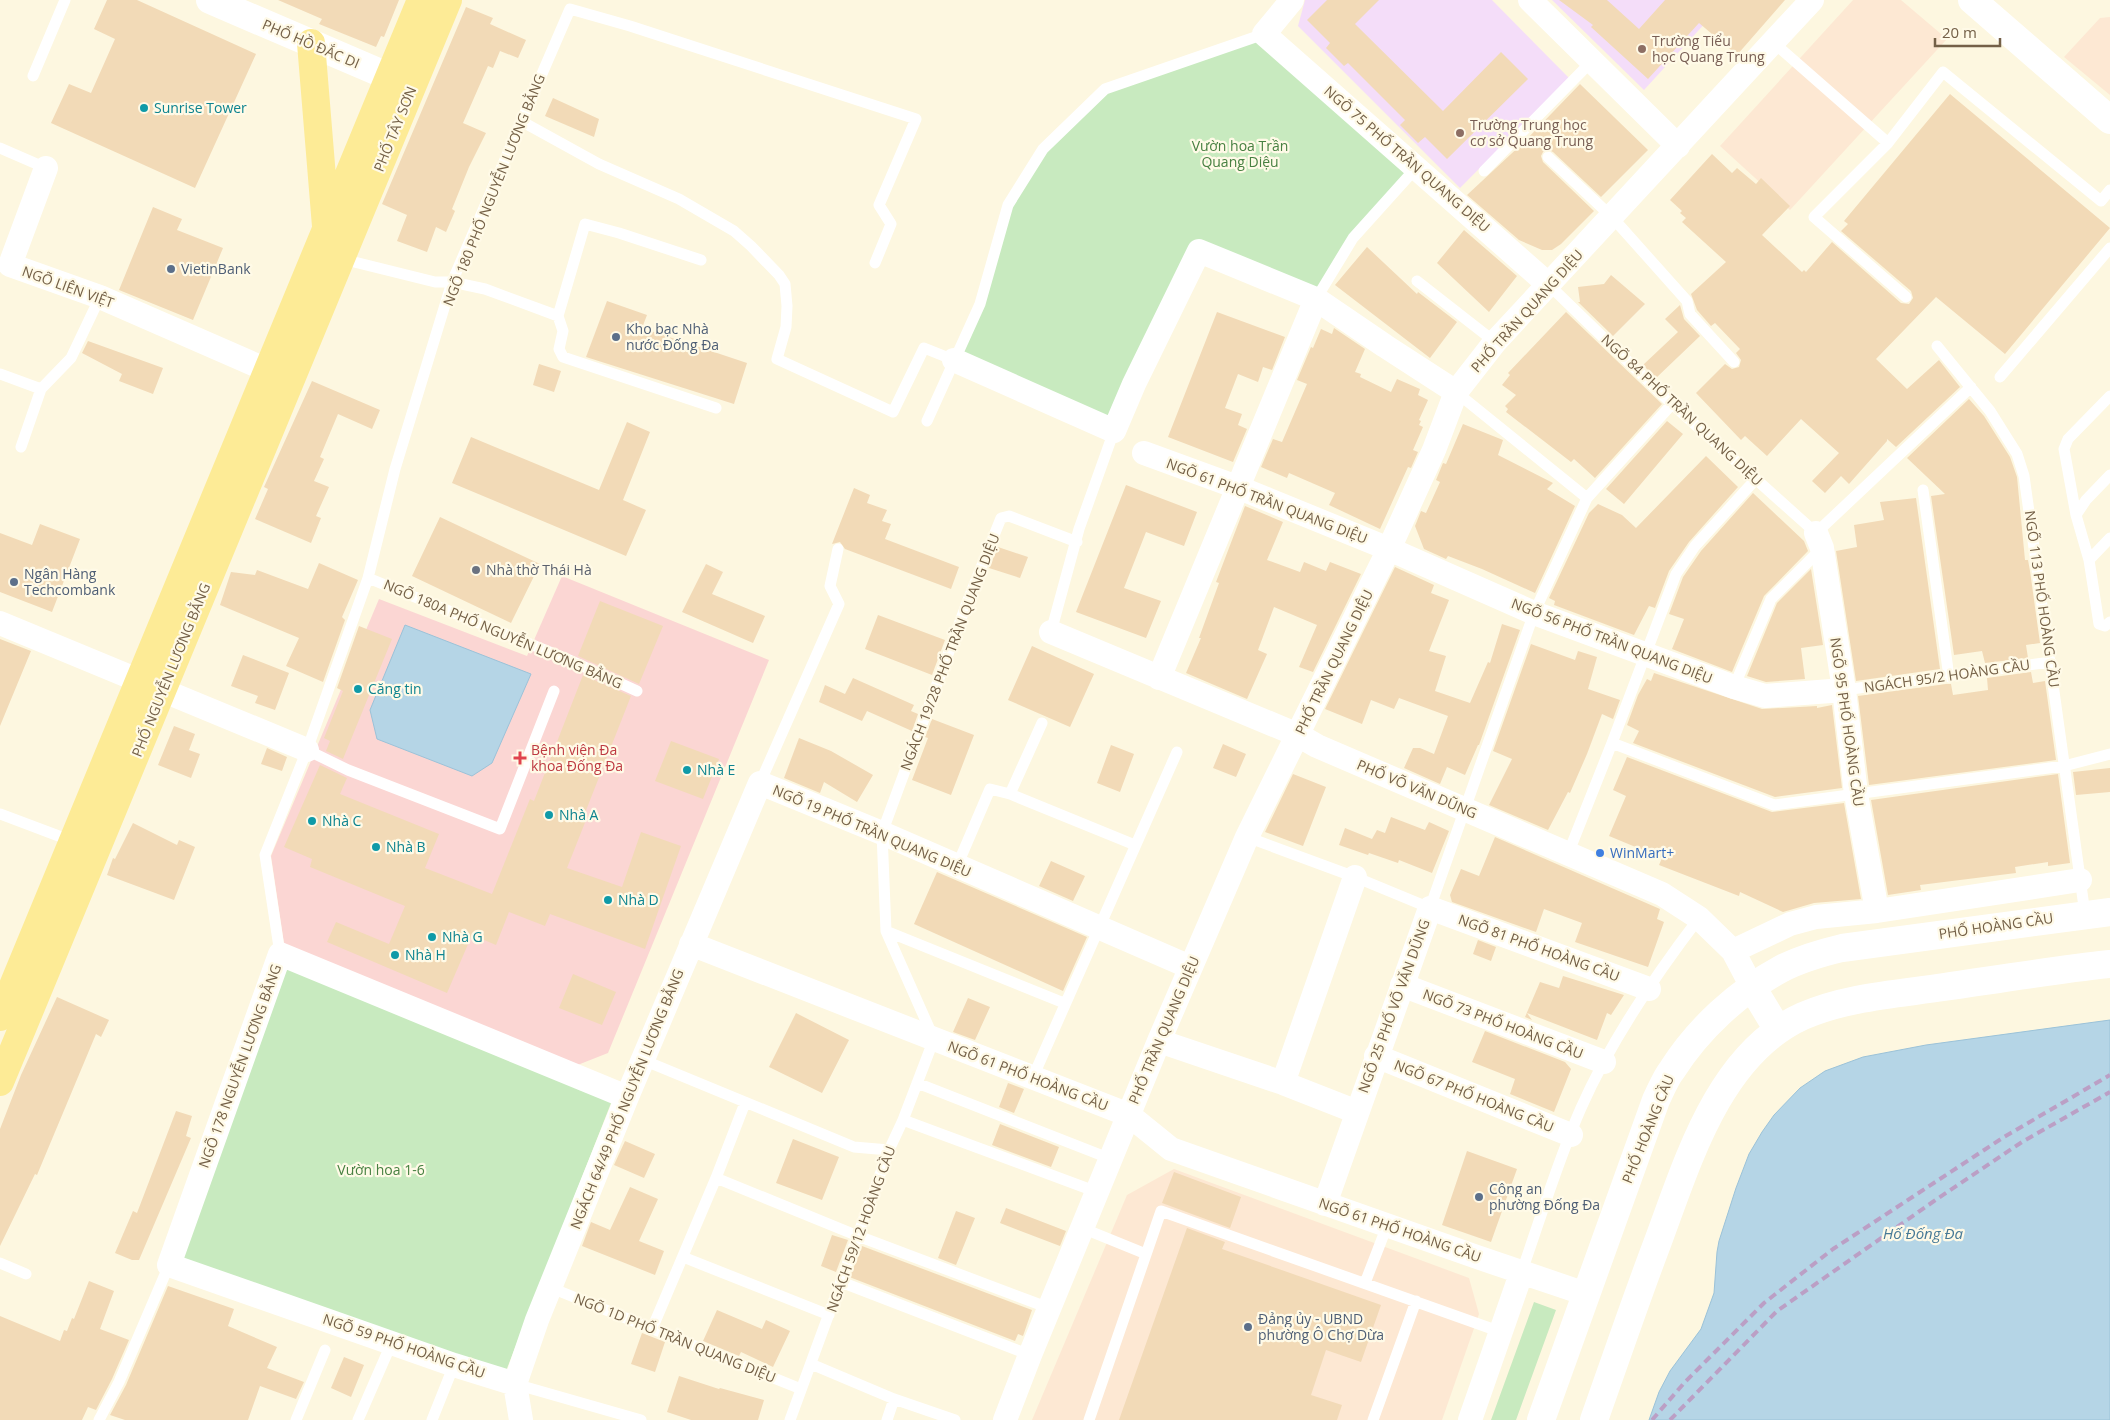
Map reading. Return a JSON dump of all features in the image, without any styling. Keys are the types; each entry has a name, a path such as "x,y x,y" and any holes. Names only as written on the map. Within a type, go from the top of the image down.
{"main road":[{"name":"PHỐ HỒ ĐẮC DI","path":"210,0 401,82"},
{"name":"PHỐ TÂY SƠN","path":"342,259 401,82 421,0"},
{"name":"PHỐ TÂY SƠN","path":"326,230 401,82 448,0"},
{"path":"1980,2 2110,120"},
{"path":"311,43 326,230"},
{"name":"PHỐ NGUYỄN LƯƠNG BẰNG","path":"0,1082 268,370 326,230"},
{"name":"PHỐ NGUYỄN LƯƠNG BẰNG","path":"0,1017 72,841 150,686 342,259"},
{"name":"PHỐ HOÀNG CẦU","path":"1541,1420 1656,1100 1671,1071 1691,1043 1712,1020 1752,987 1781,969 1814,956 1842,948 2098,913"},
{"path":"1594,1420 1629,1318 1694,1146 1711,1111 1728,1084 1744,1062 1778,1030 1801,1017 1850,1001 2110,964"},
{"path":"1752,987 1778,1030"}],"street":[{"path":"1264,34 1292,0"},
{"path":"1530,0 1678,146"},
{"name":"PHỐ TRẦN QUANG DIỆU","path":"1005,1420 1128,1115 1247,837 1389,549 1434,450 1456,392 1495,342 1812,0"},
{"name":"NGÕ 75 PHỐ TRẦN QUANG DIỆU","path":"1264,34 1549,285"},
{"name":"NGÕ LIÊN VIỆT","path":"46,168 10,265 100,297 268,370"},
{"path":"954,360 1114,431 1134,384 1199,251 1316,299 1384,346 1456,392"},
{"path":"1158,678 1236,487 1316,299"},
{"name":"NGÕ 61 PHỐ TRẦN QUANG DIỆU","path":"1144,454 1236,487 1389,549"},
{"name":"NGÕ 95 PHỐ HOÀNG CẦU","path":"1819,541 1844,690 1856,794 1877,911"},
{"name":"NGÕ 56 PHỐ TRẦN QUANG DIỆU","path":"1389,549 1534,613 1734,687 1765,696 1844,690"},
{"path":"0,623 307,750"},
{"name":"PHỐ VÕ VĂN DŨNG","path":"1051,632 1298,736 1317,746 1662,894 1699,918 1732,951 1752,987"},
{"name":"NGÕ 19 PHỐ TRẦN QUANG DIỆU","path":"760,783 882,833 1190,967"},
{"name":"NGÁCH 64/49 PHỐ NGUYỄN LƯƠNG BẰNG","path":"521,1420 515,1384 550,1287 690,944 760,783"},
{"path":"1283,1084 1355,877"},
{"path":"1732,951 1790,924 1816,917 1877,911 2080,880"},
{"name":"NGÕ 25 PHỐ VÕ VĂN DŨNG","path":"1325,1204 1356,1112 1430,908"},
{"name":"NGÕ 81 PHỐ HOÀNG CẦU","path":"1430,908 1649,989"},
{"name":"NGÕ 61 PHỐ HOÀNG CẦU","path":"690,944 1128,1115 1171,1149 1586,1294"},
{"path":"280,954 627,1097"},
{"name":"NGÕ 178 NGUYỄN LƯƠNG BẰNG","path":"169,1265 280,954"},
{"name":"NGÕ 73 PHỐ HOÀNG CẦU","path":"1402,985 1604,1062"},
{"path":"1159,1041 1283,1084 1356,1112"},
{"name":"NGÕ 67 PHỐ HOÀNG CẦU","path":"1376,1056 1571,1135"},
{"name":"NGÕ 59 PHỐ HOÀNG CẦU","path":"169,1265 454,1365 515,1384"},
{"path":"1470,1420 1522,1272"}],"lane":[{"path":"32,76 65,0"},
{"name":"NGÕ 180 PHỐ NGUYỄN LƯƠNG BẰNG","path":"307,750 368,578 395,469 452,282 570,9 630,26 916,119 879,205 891,224 875,263"},
{"path":"927,421 980,304 1008,205 1043,149 1105,89 1264,34"},
{"path":"1774,43 1888,142"},
{"path":"1484,171 1592,61"},
{"path":"1906,297 1814,217 1888,142 1943,72 2110,209"},
{"path":"521,121 599,164 679,199 734,230 780,275 785,284 786,327 778,359 893,412 924,348 954,360"},
{"name":"NGÕ LIÊN VIỆT","path":"0,148 46,168"},
{"path":"1548,157 1612,217 1687,300 1690,314 1734,362"},
{"path":"1316,299 1353,238 1416,168"},
{"path":"2101,201 2110,190"},
{"path":"702,260 585,224 558,316 563,331 559,349 562,357 716,408"},
{"path":"2000,377 2110,248"},
{"path":"342,259 435,282 452,282 485,289 558,316"},
{"path":"1417,282 1495,342"},
{"name":"NGÕ 84 PHỐ TRẦN QUANG DIỆU","path":"1549,285 1672,404 1756,479 1819,541"},
{"path":"21,447 41,389 71,358 100,297"},
{"name":"NGÕ 113 PHỐ HOÀNG CẦU","path":"1937,346 1990,411 2017,454 2024,476 2080,880 2098,913"},
{"path":"0,374 41,389"},
{"path":"1734,687 1771,599 1819,541 1971,386"},
{"path":"1456,392 1587,498"},
{"path":"2110,396 2068,439 2064,449 2076,515 2089,560 2099,624 2105,626 2110,622"},
{"name":"NGÕ 25 PHỐ VÕ VĂN DŨNG","path":"1430,908 1534,613 1587,498 1672,404"},
{"path":"1051,632 1079,529 1114,431"},
{"path":"2076,515 2086,500 2110,475"},
{"path":"1568,854 1676,574 1684,560 1756,479"},
{"path":"1923,490 1949,677"},
{"name":"NGÁCH 19/28 PHỐ TRẦN QUANG DIỆU","path":"882,833 968,600 1001,518 1009,516 1077,542"},
{"path":"2089,560 2110,538"},
{"name":"NGÕ 19 PHỐ TRẦN QUANG DIỆU","path":"760,783 839,604 830,586 838,550"},
{"name":"NGÕ 180A PHỐ NGUYỄN LƯƠNG BẰNG","path":"368,578 567,659 637,690"},
{"name":"NGÁCH 95/2 HOÀNG CẦU","path":"1844,690 2051,662"},
{"path":"307,750 348,770 500,829 554,691"},
{"path":"1010,794 1042,723"},
{"path":"1612,743 1774,805 2064,766 2110,754"},
{"name":"NGÕ 178 NGUYỄN LƯƠNG BẰNG","path":"280,954 265,855 307,750"},
{"path":"1033,1077 1176,752"},
{"path":"957,866 990,789 1010,794 1135,845"},
{"path":"0,814 72,841"},
{"path":"882,833 886,931 934,1040"},
{"path":"1247,837 1355,877 1430,908"},
{"path":"1522,1272 1580,1110 1604,1062 1649,989 1699,918"},
{"path":"886,931 1064,1003"},
{"name":"NGÁCH 59/12 HOÀNG CẦU","path":"790,1420 889,1150 918,1084 934,1040"},
{"path":"643,1060 854,1147 889,1150"},
{"path":"918,1084 1111,1159"},
{"path":"652,1329 716,1178 745,1103"},
{"path":"903,1120 1097,1192"},
{"path":"716,1178 858,1236 1049,1308"},
{"path":"1088,1420 1161,1211 1501,1332"},
{"path":"1365,1283 1387,1226"},
{"path":"1082,1228 1146,1254"},
{"path":"683,1256 829,1315"},
{"path":"0,1262 26,1274"},
{"path":"99,1420 119,1382 169,1265"},
{"path":"841,1282 1030,1354"},
{"name":"NGÕ 1D PHỐ TRẦN QUANG DIỆU","path":"550,1287 801,1389"},
{"path":"1373,1420 1416,1301"},
{"path":"358,1420 392,1342"},
{"path":"296,1420 325,1350"},
{"path":"811,1364 894,1399 955,1420"},
{"path":"432,1420 454,1365"},
{"name":"NGÕ 59 PHỐ HOÀNG CẦU","path":"515,1384 641,1420"},
{"path":"887,1420 894,1399"}],"shaded area":[{"name":"Trường Trung học cơ sở Quang Trung","path":"1305,0 1492,0 1569,78 1460,188 1298,26"},
{"name":"Trường Tiểu học Quang Trung","path":"1552,0 1710,0 1719,8 1644,90"},
{"path":"1853,0 1901,0 1947,39 1790,210 1720,146"},
{"path":"2110,17 2110,95 2064,57 2100,18"},
{"name":"Bệnh viện Đa khoa Đống Đa","path":"562,576 769,660 608,1053 575,1066 285,950 271,856 379,599 527,656"},
{"path":"1174,1169 1469,1278 1479,1314 1442,1420 1032,1420 1127,1195"}],"green space":[{"name":"Vườn hoa Trần Quang Diệu","path":"1264,34 1416,168 1353,238 1316,299 1199,251 1114,431 954,360 980,304 1008,205 1043,149 1105,89"},
{"name":"Vườn hoa 1-6","path":"286,966 613,1098 504,1376 175,1260"},
{"path":"1534,1302 1556,1310 1516,1420 1491,1420"}],"water":[{"path":"405,625 531,674 492,763 472,776 377,739 370,710"},
{"name":"Hố Đống Đa","path":"2110,1020 2110,1420 1649,1420 1659,1392 1670,1371 1701,1329 1714,1293 1719,1241 1749,1154 1774,1115 1800,1088 1825,1071 1863,1057 1926,1045"}],"building":[{"name":"Sunrise Tower","path":"107,0 137,0 256,54 195,188 51,123 69,84 91,93 115,39 94,29"},
{"path":"278,0 399,0 384,37 381,36 376,47 319,24 322,19"},
{"path":"1327,0 1379,0 1355,24 1443,111 1501,52 1528,79 1447,159 1425,137 1418,143 1400,125 1405,120 1348,63 1344,66 1326,48 1330,43 1307,20"},
{"name":"Trường Tiểu học Quang Trung","path":"1559,0 1607,0 1639,29 1665,0 1785,0 1737,55 1699,23 1648,79 1591,27 1593,25"},
{"path":"466,7 493,18 490,24 526,40 518,58 500,51 493,68 488,66 463,123 486,133 469,167 452,209 455,211 446,232 436,227 427,252 397,241 407,215 382,204"},
{"path":"1580,84 1648,150 1601,197 1553,152 1549,150 1543,152 1541,156 1543,162 1594,211 1561,244 1552,250 1542,250 1519,240 1467,195 1525,141"},
{"path":"1950,94 2110,228 2005,354 1936,297 1876,359 1907,389 1939,360 1960,387 1896,447 1887,439 1849,484 1841,476 1825,493 1812,481 1839,453 1801,419 1767,456 1745,436 1741,440 1696,393 1725,364 1732,369 1739,367 1741,360 1736,353 1740,349 1715,323 1711,326 1697,310 1691,294 1726,262 1682,222 1686,218 1680,213 1682,211 1670,200 1712,154 1732,173 1737,168 1756,184 1761,178 1790,206 1762,235 1802,272 1804,270 1806,272 1832,242 1901,303 1909,304 1913,298 1911,291 1841,231 1848,224 1844,221"},
{"path":"553,98 599,119 594,137 545,116"},
{"name":"VietinBank","path":"153,207 182,219 177,230 223,248 193,320 119,290"},
{"path":"1464,230 1517,276 1489,312 1437,263"},
{"path":"1367,247 1417,294 1418,292 1457,322 1430,358 1335,285"},
{"path":"1611,275 1645,304 1613,336 1578,302 1580,302 1578,287 1604,284"},
{"path":"607,301 647,315 642,328 747,363 734,404 586,357"},
{"path":"1680,305 1684,319 1700,336 1656,378 1643,365 1678,332 1665,319"},
{"path":"1217,312 1285,337 1272,370 1263,367 1258,382 1238,374 1225,408 1242,414 1238,425 1247,429 1233,462 1168,437"},
{"path":"1566,312 1662,404 1595,478 1574,459 1571,462 1506,412 1508,409 1505,406 1516,395 1502,385 1510,375 1508,373"},
{"path":"1334,328 1365,349 1355,372 1361,374 1360,377 1391,392 1397,379 1420,389 1418,395 1428,400 1419,420 1421,421 1419,425 1423,427 1413,450 1418,452 1411,468 1408,467 1380,529 1329,505 1335,493 1289,473 1287,478 1261,467 1273,439 1282,442 1307,384 1297,380 1311,347 1313,348 1321,329 1332,334"},
{"path":"88,341 163,368 153,394 119,381 122,374 82,353"},
{"path":"539,364 561,371 554,392 533,385"},
{"path":"312,381 380,410 372,429 338,414 320,457 324,459 314,481 329,487 316,516 321,518 311,543 255,519 268,489 264,487"},
{"path":"1969,399 1984,416 2010,457 2017,477 2025,560 2028,560 2030,571 2040,643 2026,645 2028,658 1985,663 1982,651 1954,655 1931,496 1945,494 1907,458"},
{"path":"1667,421 1683,434 1624,504 1606,489"},
{"path":"627,422 650,432 623,500 646,510 626,556 452,483 471,437 599,490"},
{"path":"1463,424 1503,440 1498,455 1553,483 1547,489 1575,506 1535,593 1482,569 1448,556 1446,559 1424,549 1415,526 1421,511 1426,513 1440,482 1436,480 1443,463 1446,464"},
{"path":"1706,456 1738,487 1689,542 1669,571 1655,608 1649,606 1634,635 1554,605 1555,601 1549,598 1589,513 1598,504 1622,515 1636,528"},
{"path":"1126,485 1197,512 1184,546 1146,532 1124,588 1161,601 1146,638 1076,612"},
{"path":"854,488 870,495 867,503 887,510 882,521 891,524 885,539 959,567 951,589 845,549 840,542 832,544"},
{"path":"1753,493 1804,541 1808,551 1764,596 1732,672 1672,649 1684,619 1669,614 1683,577 1701,551"},
{"path":"1916,498 1940,669 1856,681 1836,551 1857,547 1854,525 1884,520 1880,502"},
{"path":"1245,506 1283,522 1267,560 1300,572 1304,562 1326,571 1330,562 1361,574 1313,672 1299,667 1317,625 1274,607 1258,650 1267,654 1247,699 1186,673 1201,638 1199,638 1219,583 1216,582"},
{"name":"Nhà thờ Thái Hà","path":"440,517 540,564 511,623 412,576"},
{"path":"40,524 80,539 52,612 0,592 0,533 32,545"},
{"path":"998,547 1028,557 1020,578 989,568"},
{"path":"319,563 358,580 342,617 345,620 323,682 286,666 299,638 220,605 231,572 255,575 257,570 308,589"},
{"path":"706,564 723,572 712,594 765,616 753,643 682,612"},
{"path":"1395,567 1434,585 1431,593 1449,600 1429,651 1446,656 1435,691 1470,703 1488,662 1490,663 1502,624 1520,630 1479,745 1465,775 1447,767 1440,784 1404,768 1413,748 1420,748 1434,754 1448,716 1399,698 1394,709 1371,700 1362,724 1325,709"},
{"path":"1811,569 1823,645 1801,648 1805,679 1766,682 1747,676 1777,603"},
{"path":"600,601 663,626 639,684 578,656"},
{"path":"878,615 945,640 932,675 865,649"},
{"name":"Căng tin","path":"359,626 392,639 343,759 326,751 330,741 324,738 343,691 337,688"},
{"path":"0,639 31,651 0,726"},
{"path":"1531,644 1575,660 1578,651 1597,657 1588,689 1620,700 1613,719 1602,714 1570,793 1568,792 1548,830 1489,805 1512,759 1493,751"},
{"path":"1032,646 1094,674 1070,727 1008,700"},
{"path":"243,655 289,673 275,710 255,703 258,696 231,686"},
{"path":"2031,672 2033,683 2045,681 2056,760 1869,785 1858,696 1946,684 1951,684 1953,695 1988,690 1987,678"},
{"path":"1654,673 1762,709 1817,706 1817,708 1832,705 1842,788 1775,797 1633,743 1639,731 1627,725 1638,695 1647,679 1651,681"},
{"path":"583,675 631,696 583,818 586,820 567,868 622,887 641,832 681,846 645,949 550,914 545,926 509,912 496,945 472,935 447,993 327,942 336,922 389,944 405,906 310,867 312,859 284,847 320,765 347,778 340,794 439,834 425,868 492,894 530,799 534,801"},
{"path":"853,678 914,705 911,711 918,714 912,731 867,711 862,721 819,702 825,685 845,694"},
{"path":"932,719 974,735 951,795 912,780 928,738 925,737"},
{"path":"174,726 195,734 189,750 200,754 191,778 158,765"},
{"path":"799,738 831,751 873,775 857,802 824,782 820,793 784,778"},
{"name":"Nhà E","path":"671,741 719,759 703,799 655,781"},
{"path":"1223,744 1246,754 1236,777 1213,768"},
{"path":"1111,745 1134,754 1120,792 1097,783"},
{"path":"267,748 287,757 282,771 261,764"},
{"path":"1627,757 1772,812 1844,803 1861,899 1814,903 1783,912 1740,892 1739,896 1659,865 1662,858 1609,836 1626,796 1613,790"},
{"path":"2110,768 2110,792 2076,795 2073,772"},
{"path":"1293,774 1326,787 1303,846 1265,832"},
{"path":"2058,774 2070,863 2048,866 2048,862 2015,867 2016,873 1920,885 1921,890 1888,895 1871,800"},
{"path":"1391,817 1425,830 1429,822 1449,831 1432,873 1399,860 1398,863 1339,845 1345,828 1372,839 1377,830 1385,833"},
{"path":"133,823 177,845 179,840 195,847 174,900 107,875 113,858 115,859"},
{"path":"1495,837 1660,909 1657,919 1664,922 1648,967 1575,942 1582,923 1544,909 1536,932 1452,902 1450,895 1461,869 1479,876"},
{"path":"1051,861 1085,876 1073,901 1039,886"},
{"path":"937,872 1087,937 1063,991 914,924"},
{"path":"1478,940 1496,947 1491,961 1473,954"},
{"path":"573,974 616,992 602,1025 559,1008"},
{"path":"1563,976 1624,995 1611,1015 1607,1013 1597,1040 1527,1013 1532,1020 1525,1017 1540,982 1559,988"},
{"path":"57,997 109,1020 101,1037 96,1034 37,1175 35,1174 0,1246 0,1129 21,1075"},
{"path":"968,998 990,1007 975,1040 953,1032"},
{"path":"796,1013 849,1040 822,1093 769,1067"},
{"path":"1485,1031 1565,1062 1571,1069 1554,1112 1510,1094 1515,1079 1472,1062"},
{"path":"1008,1083 1024,1089 1014,1113 999,1107"},
{"path":"176,1111 192,1116 186,1136 191,1138 139,1260 132,1260 115,1253 133,1211 137,1213"},
{"path":"1000,1124 1059,1147 1051,1167 992,1145"},
{"path":"793,1139 839,1157 822,1200 776,1183"},
{"path":"625,1141 655,1154 644,1178 614,1165"},
{"name":"Công an phường Đống Đa","path":"1467,1151 1517,1169 1491,1242 1442,1225"},
{"path":"1174,1172 1241,1197 1230,1228 1162,1203"},
{"path":"630,1187 658,1199 639,1241 664,1251 655,1275 582,1246 591,1222 610,1230"},
{"path":"1006,1208 1066,1231 1060,1246 1000,1223"},
{"path":"956,1211 975,1218 956,1265 938,1258"},
{"path":"1187,1228 1225,1242 1222,1249 1381,1305 1361,1362 1326,1350 1311,1395 1342,1405 1337,1420 1119,1420"},
{"path":"832,1235 848,1240 836,1272 821,1266"},
{"path":"862,1246 1032,1310 1023,1336 1018,1334 1015,1341 850,1277"},
{"path":"89,1281 114,1291 100,1329 129,1340 96,1410 88,1407 82,1420 0,1420 0,1316 60,1341 64,1330 67,1331 72,1318 74,1319"},
{"path":"168,1286 234,1309 228,1326 277,1347 267,1368 304,1382 296,1399 260,1386 248,1420 125,1420 110,1415 126,1385"},
{"path":"717,1310 762,1329 766,1320 790,1331 773,1367 741,1352 739,1356 703,1341"},
{"path":"642,1333 665,1342 655,1372 631,1364"},
{"path":"344,1357 364,1365 351,1397 331,1388"},
{"path":"679,1376 719,1389 764,1400 758,1420 691,1420 667,1412"}],"railway":[{"path":"1652,1420 1685,1382 1764,1303 1833,1249 2004,1137 2110,1075"},
{"path":"1670,1420 1777,1311 2022,1142 2110,1092"}],"place":[{"name":"Trường Tiểu học Quang Trung","path":"1642,49"},
{"name":"Sunrise Tower","path":"144,108"},
{"name":"Trường Trung học cơ sở Quang Trung","path":"1460,133"},
{"name":"VietinBank","path":"171,269"},
{"name":"Kho bạc Nhà nước Đống Đa","path":"616,337"},
{"name":"Nhà thờ Thái Hà","path":"476,570"},
{"name":"Ngân Hàng Techcombank","path":"14,582"},
{"name":"Căng tin","path":"358,689"},
{"name":"Bệnh viện Đa khoa Đống Đa","path":"520,758"},
{"name":"Nhà E","path":"687,770"},
{"name":"Nhà A","path":"549,815"},
{"name":"Nhà C","path":"312,821"},
{"name":"Nhà B","path":"376,847"},
{"name":"WinMart+","path":"1600,853"},
{"name":"Nhà D","path":"608,900"},
{"name":"Nhà G","path":"432,937"},
{"name":"Nhà H","path":"395,955"},
{"name":"Công an phường Đống Đa","path":"1479,1197"},
{"name":"Đảng ủy - UBND phường Ô Chợ Dừa","path":"1248,1327"}]}
